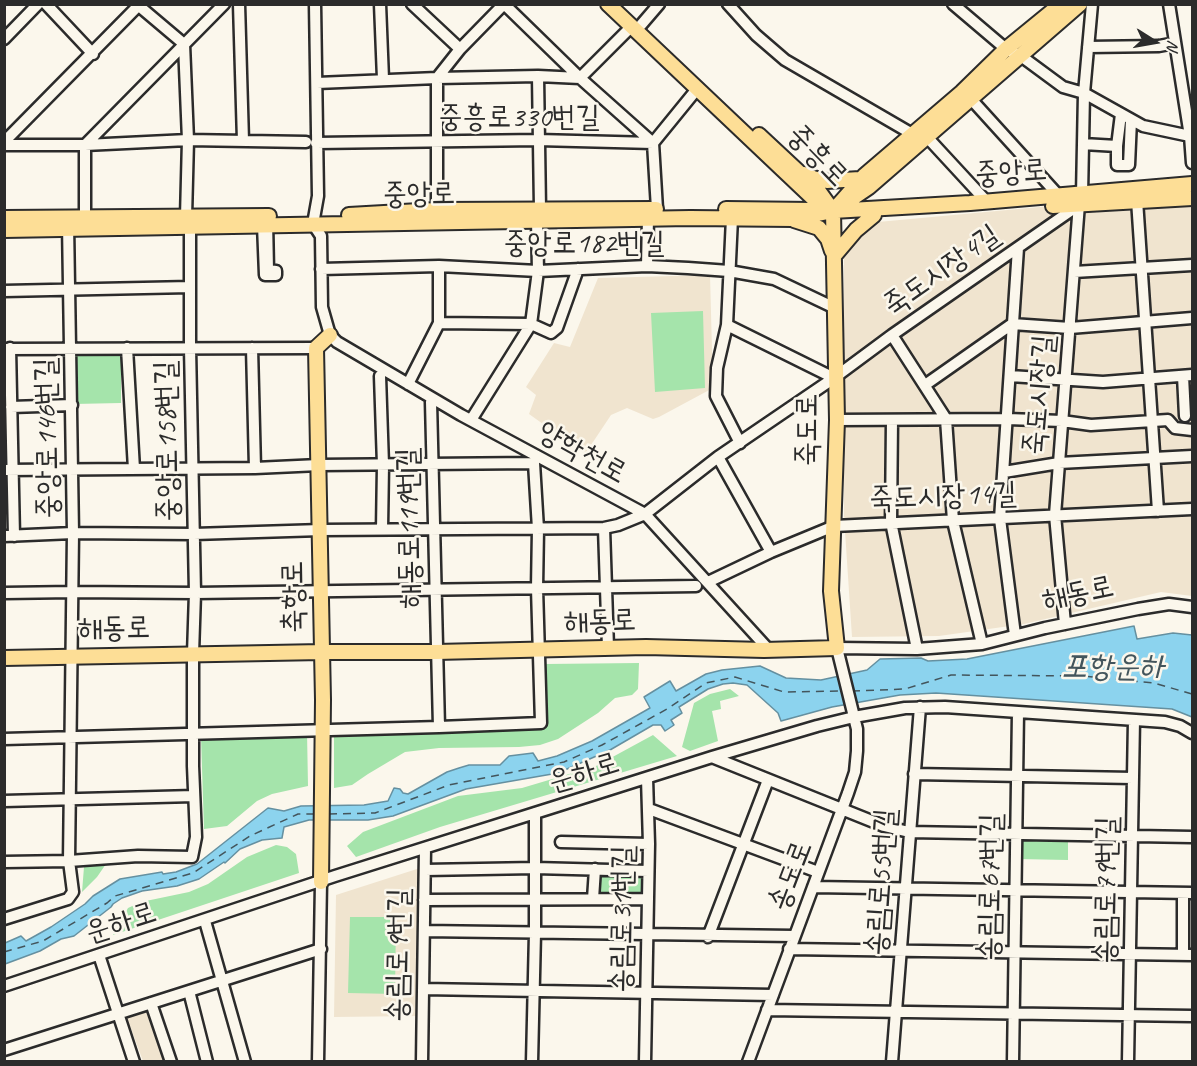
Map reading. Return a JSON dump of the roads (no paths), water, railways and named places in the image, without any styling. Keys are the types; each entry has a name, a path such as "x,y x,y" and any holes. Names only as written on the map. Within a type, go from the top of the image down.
{"main road":[{"name":"중흥로","path":"608,4 800,171 818,189 833,211"},
{"name":"중흥로","path":"620,4 636,26 697,89 819,204 833,211"},
{"path":"833,211 920,136 971,99 1080,4"},
{"path":"920,136 1006,49 1061,5"},
{"path":"800,171 813,178 861,186"},
{"name":"중앙로","path":"652,214 732,218 833,211 920,215 1080,199 1192,184"},
{"path":"834,256 874,212 862,204 861,186"},
{"path":"801,187 801,200 789,214 819,228 828,239 834,256"},
{"name":"중앙로","path":"874,212 1059,196 1080,199 1137,200 1192,198"},
{"name":"중앙로","path":"313,220 437,210 538,215"},
{"name":"죽도로","path":"833,211 834,378 837,420 831,591 839,654"},
{"name":"중앙로","path":"4,230 68,224 538,215 789,214"},
{"name":"중앙로","path":"4,218 68,224 85,219 188,222"},
{"path":"316,348 334,339"},
{"name":"축항로","path":"316,348 323,730 321,882"},
{"name":"해동로","path":"4,658 608,648 769,650 839,654"}],"street":[{"path":"4,39 38,4"},
{"path":"46,4 93,54"},
{"path":"85,219 85,145 224,4"},
{"path":"239,4 243,141"},
{"path":"315,4 317,83 311,143 318,196 313,220 321,236 322,306 334,339"},
{"path":"380,4 383,79"},
{"path":"412,4 424,9 460,49"},
{"path":"437,210 437,78 460,49 504,4 579,78 653,143"},
{"path":"317,83 383,79 538,76 579,78 659,4"},
{"path":"728,4 756,35 785,60 920,136 987,202"},
{"path":"953,4 1006,49 1021,56 1063,87 1084,93 1143,126 1190,136"},
{"name":"죽도시장길","path":"1065,624 1055,515 1080,199 1084,93 1092,4"},
{"path":"1169,4 1190,136 1192,163"},
{"path":"4,143 139,5 184,44"},
{"path":"1088,47 1175,43"},
{"name":"중앙로158번길","path":"69,861 138,856 192,857 196,837 193,732 195,593 188,140 184,44"},
{"path":"471,420 531,324 538,271 538,76"},
{"path":"647,266 652,214 653,143 697,89"},
{"path":"971,99 1059,196"},
{"path":"1126,117 1129,165 1117,165 1117,146 1126,117"},
{"path":"4,143 85,145 188,140 311,143"},
{"name":"중흥로330번길","path":"311,143 538,140 653,143"},
{"path":"1083,144 1117,146"},
{"name":"죽도시장4길","path":"9,536 73,533 194,534 321,530 604,528 618,525 640,515 718,457 1018,248 1080,199"},
{"path":"1137,200 1158,511"},
{"path":"732,218 727,325 717,368 716,396 740,442"},
{"name":"중앙로146번길","path":"4,919 68,899 73,892 69,861 73,533 68,224"},
{"path":"1015,635 1000,519 1018,248"},
{"path":"408,384 439,323 439,266"},
{"name":"중앙로182번길","path":"321,269 439,266 538,271 647,266 729,271 774,279 835,308"},
{"path":"1074,272 1192,266"},
{"path":"439,323 531,324 551,333 558,328 578,269"},
{"path":"4,291 190,286"},
{"path":"925,385 1012,324 1070,328 1192,318"},
{"path":"727,325 834,378"},
{"path":"892,335 946,419 953,521 982,644"},
{"name":"양학천로","path":"334,339 408,384 640,515 708,582 769,650"},
{"path":"127,348 134,469"},
{"path":"252,348 255,468"},
{"path":"9,536 8,470 11,407 7,349 316,348"},
{"path":"380,376 383,465 382,530"},
{"path":"1010,376 1103,382 1188,376 1185,416"},
{"name":"해동로119번길","path":"431,402 439,727"},
{"path":"11,407 72,405"},
{"path":"837,420 1008,419 1062,421 1091,425 1168,420 1175,428 1192,430"},
{"path":"892,420 891,522 917,649"},
{"path":"1004,472 1059,463 1192,456"},
{"path":"718,457 771,552"},
{"path":"8,470 255,468 433,463"},
{"name":"양학천로","path":"433,463 534,463 538,529"},
{"name":"죽도시장14길","path":"708,582 771,552 834,526 1192,509"},
{"path":"604,528 608,648"},
{"path":"4,739 541,723 537,588 538,529"},
{"path":"4,593 195,593 696,586"},
{"name":"해동로","path":"839,654 982,644 1065,624 1169,604 1192,607"},
{"name":"송도로","path":"748,1062 852,783 858,740 839,654"},
{"name":"운하로","path":"4,986 535,813 712,757 854,717 920,707 960,707 1173,724 1192,733"},
{"name":"송림로55번길","path":"892,1062 920,707"},
{"name":"송림로67번길","path":"1013,1062 1018,712"},
{"name":"송림로79번길","path":"1128,1062 1134,720"},
{"path":"712,757 884,826 909,832 1192,837"},
{"path":"914,774 1133,778"},
{"name":"송림로31번길","path":"645,1062 649,844 647,778"},
{"path":"708,937 768,780"},
{"path":"4,801 194,796"},
{"path":"649,809 818,872"},
{"path":"532,1062 535,813"},
{"path":"561,842 649,844"},
{"name":"송림로9번길","path":"422,1062 425,848"},
{"path":"4,862 69,861"},
{"path":"424,870 535,868 648,872"},
{"path":"593,899 594,869"},
{"path":"318,1062 321,882"},
{"path":"789,949 1188,955 1188,893 813,887"},
{"path":"424,900 647,899"},
{"path":"205,921 246,1062"},
{"path":"424,931 708,937 794,936"},
{"path":"4,1050 321,949"},
{"path":"99,955 134,1062"},
{"path":"423,989 773,995"},
{"path":"189,991 207,1062"},
{"path":"151,1003 171,1062"},
{"path":"767,1010 1192,1016"}],"water":[{"name":"포항운하","path":"1134,626 1137,639 1173,633 1192,635 1192,717 1172,709 936,693 900,695 832,707 781,721 778,713 747,685 723,684 708,689 679,707 682,713 671,720 674,725 665,731 661,725 653,725 610,750 558,773 466,789 393,816 368,820 309,820 284,827 282,838 262,840 240,849 225,863 199,879 177,886 142,891 122,898 74,936 61,939 40,951 5,964 5,943 21,936 26,941 51,927 120,879 176,872 197,864 268,808 284,811 301,806 364,805 388,801 394,788 408,794 447,772 469,765 500,765 509,756 533,753 538,761 557,756 592,741 650,708 644,697 670,681 676,691 706,674 760,666 786,678 821,680 867,670 880,659 921,658 928,661 967,659"}]}
